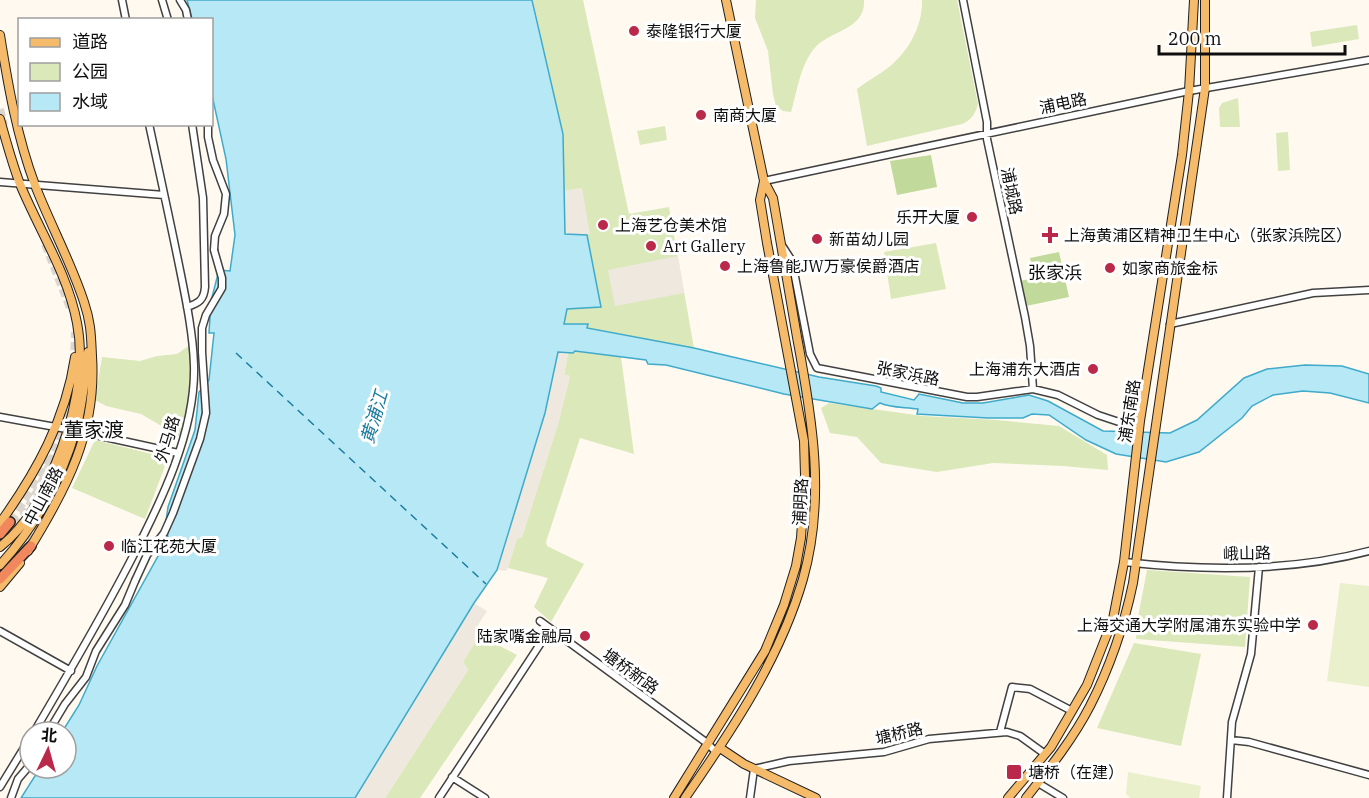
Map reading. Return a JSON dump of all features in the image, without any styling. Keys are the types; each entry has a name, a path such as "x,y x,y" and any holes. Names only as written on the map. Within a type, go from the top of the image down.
{"highway":[{"path":"0,534 13,524"},
{"path":"0,576 31,546"},
{"path":"0,576 21,550"}],"main road":[{"name":"浦明路","path":"686,798 718,750 769,663 789,621 803,578 811,537 816,488 812,423 773,198 764,181 726,0"},
{"name":"浦东南路","path":"1008,798 1045,754 1072,711 1087,685 1113,620 1124,562 1140,421 1182,155 1189,90 1194,0"},
{"name":"浦东南路","path":"1026,798 1059,757 1090,706 1124,622 1137,564 1148,470 1204,88 1205,0"},
{"name":"中山南路","path":"0,35 8,85 20,136 35,184 84,301 92,328 93,372 91,409 75,465 53,510 31,546 0,587"},
{"name":"中山南路","path":"0,119 20,184 69,293 77,323 79,369 68,453 42,507 19,543 0,565"},
{"name":"浦明路","path":"674,798 765,651 796,566 803,521 805,475 802,421 760,200 764,181"},
{"name":"中山南路","path":"0,546 16,533 38,502 81,405 88,351 84,301"},
{"name":"中山南路","path":"0,523 25,487 56,426 67,396 74,364 77,323"},
{"name":"中山南路","path":"0,546 13,524"},
{"name":"塘桥新路","path":"718,750 803,798"},
{"name":"塘桥新路","path":"753,771 816,798"}],"street":[{"path":"123,0 126,18"},
{"path":"162,0 167,18"},
{"path":"180,0 188,18"},
{"name":"浦城路","path":"963,0 987,122 986,133 1030,346 1033,389"},
{"name":"浦电路","path":"764,181 1189,90 1369,60"},
{"name":"外马路","path":"41,720 116,589 154,516 186,428 194,367 187,307 148,126"},
{"path":"187,307 200,302 204,296 205,287 203,198 192,126"},
{"path":"55,720 64,704 86,677 96,651 125,605 147,555 164,534 174,513 200,439 206,413 202,328 206,315 222,288 222,278 214,250 215,236 224,214 226,194 213,160 208,126"},
{"path":"0,182 164,195"},
{"name":"张家浜路","path":"781,244 792,261 810,354 817,368 967,397 1033,389 1058,395 1098,415 1119,422"},
{"path":"1170,324 1313,293 1369,290"},
{"path":"0,417 56,426 178,453"},
{"name":"峨山路","path":"1124,562 1259,567 1316,562 1369,551"},
{"path":"1227,798 1232,722 1251,654 1259,567"},
{"name":"塘桥新路","path":"540,621 718,750"},
{"path":"438,798 550,629"},
{"path":"0,631 70,671"},
{"path":"1000,732 1012,687 1030,689 1072,711"},
{"name":"塘桥路","path":"753,771 789,762 884,753 929,739 1000,732 1020,736 1045,754"},
{"path":"1231,740 1249,742 1369,775"},
{"path":"0,788 18,758"},
{"path":"750,798 753,771"},
{"path":"452,777 485,798"},
{"path":"11,798 18,779"},
{"path":"1038,783 1063,798"}],"green space":[{"path":"533,0 583,0 629,214 669,207 694,348 587,328 587,324 564,324 566,309 601,306 565,234 563,134"},
{"path":"756,0 864,0 863,10 853,24 820,43 813,50 802,72 791,112 783,111 776,106 768,51 755,18"},
{"path":"922,0 957,0 977,108 972,117 962,124 867,146 857,89 889,67 903,53 917,28"},
{"path":"1357,25 1359,39 1312,47 1310,32"},
{"path":"1238,98 1240,127 1220,127 1219,108 1222,103"},
{"path":"665,126 667,140 640,145 637,131"},
{"path":"1288,132 1290,170 1278,171 1276,133"},
{"path":"931,155 937,187 897,195 890,161"},
{"path":"936,243 946,289 891,299 884,252"},
{"path":"1059,252 1069,297 1026,306 1020,281 1034,278 1030,258"},
{"path":"197,340 196,391 187,441 141,414 106,406 95,400 102,357 140,361 177,354"},
{"path":"575,351 621,357 634,454 580,438 546,542 547,546 584,564 551,622 534,607 548,578 508,568 517,538 522,537 558,424 570,376 564,375 568,353"},
{"path":"829,403 923,416 1059,426 1107,455 1108,470 993,463 937,472 881,463 857,437 830,433 821,408"},
{"path":"95,440 168,458 145,519 72,488"},
{"path":"1147,570 1250,577 1245,647 1136,639"},
{"path":"1340,583 1369,586 1369,687 1327,681"},
{"path":"479,635 517,655 420,798 385,798 468,670 463,662"},
{"path":"1134,643 1201,654 1181,746 1097,728"},
{"path":"1128,772 1201,786 1199,798 1130,798 1126,794"}],"shaded area":[{"path":"582,188 590,234 565,234 565,190"},
{"path":"678,256 684,293 615,306 608,270"},
{"path":"557,352 568,353 564,374 570,376 558,424 522,537 517,539 506,571 497,570 545,413"},
{"path":"474,603 487,611 475,630 481,633 463,662 468,670 385,798 355,798"}],"water":[{"name":"黄浦江","path":"187,0 532,0 563,134 565,234 587,235 601,307 567,309 564,324 588,324 587,328 694,348 819,377 876,386 881,388 881,392 914,400 919,394 963,403 983,403 1029,395 1048,401 1103,431 1170,433 1197,420 1244,378 1267,369 1305,365 1342,366 1369,374 1369,403 1330,393 1303,391 1273,395 1252,406 1242,418 1199,452 1166,462 1116,454 1086,440 1049,415 1032,414 1023,418 988,418 917,414 918,409 893,407 880,403 872,409 784,394 666,365 648,364 646,360 575,351 573,353 558,352 545,413 497,570 474,603 355,798 21,798 32,780 78,780 78,720 70,720 168,538 166,521 168,507 195,430 199,392 209,380 214,333 209,333 211,301 219,270 230,271 235,235 226,159 213,100 213,18 192,18"}],"ferry route":[{"path":"236,353 486,584"}],"tunnel":[{"path":"0,109 4,125"},
{"path":"45,244 70,308"},
{"path":"74,362 75,332"},
{"path":"16,526 51,462 63,427 71,391"},
{"path":"21,550 44,514 63,476 78,436 88,393"},
{"path":"10,522 52,456"}],"place":[{"name":"泰隆银行大厦","path":"634,31"},
{"name":"南商大厦","path":"701,115"},
{"name":"乐开大厦","path":"972,217"},
{"name":"上海艺仓美术馆","path":"603,225"},
{"name":"上海黄浦区精神卫生中心（张家浜院区）","path":"1050,235"},
{"name":"新苗幼儿园","path":"817,239"},
{"name":"Art Gallery","path":"651,246"},
{"name":"上海鲁能JW万豪侯爵酒店","path":"725,266"},
{"name":"如家商旅金标","path":"1110,268"},
{"name":"上海浦东大酒店","path":"1093,369"},
{"name":"临江花苑大厦","path":"109,546"},
{"name":"上海交通大学附属浦东实验中学","path":"1313,625"},
{"name":"陆家嘴金融局","path":"585,636"},
{"name":"塘桥（在建）","path":"1014,772"}],"district":[{"name":"张家浜","path":"1055,272"},
{"name":"董家渡","path":"94,429"}]}
